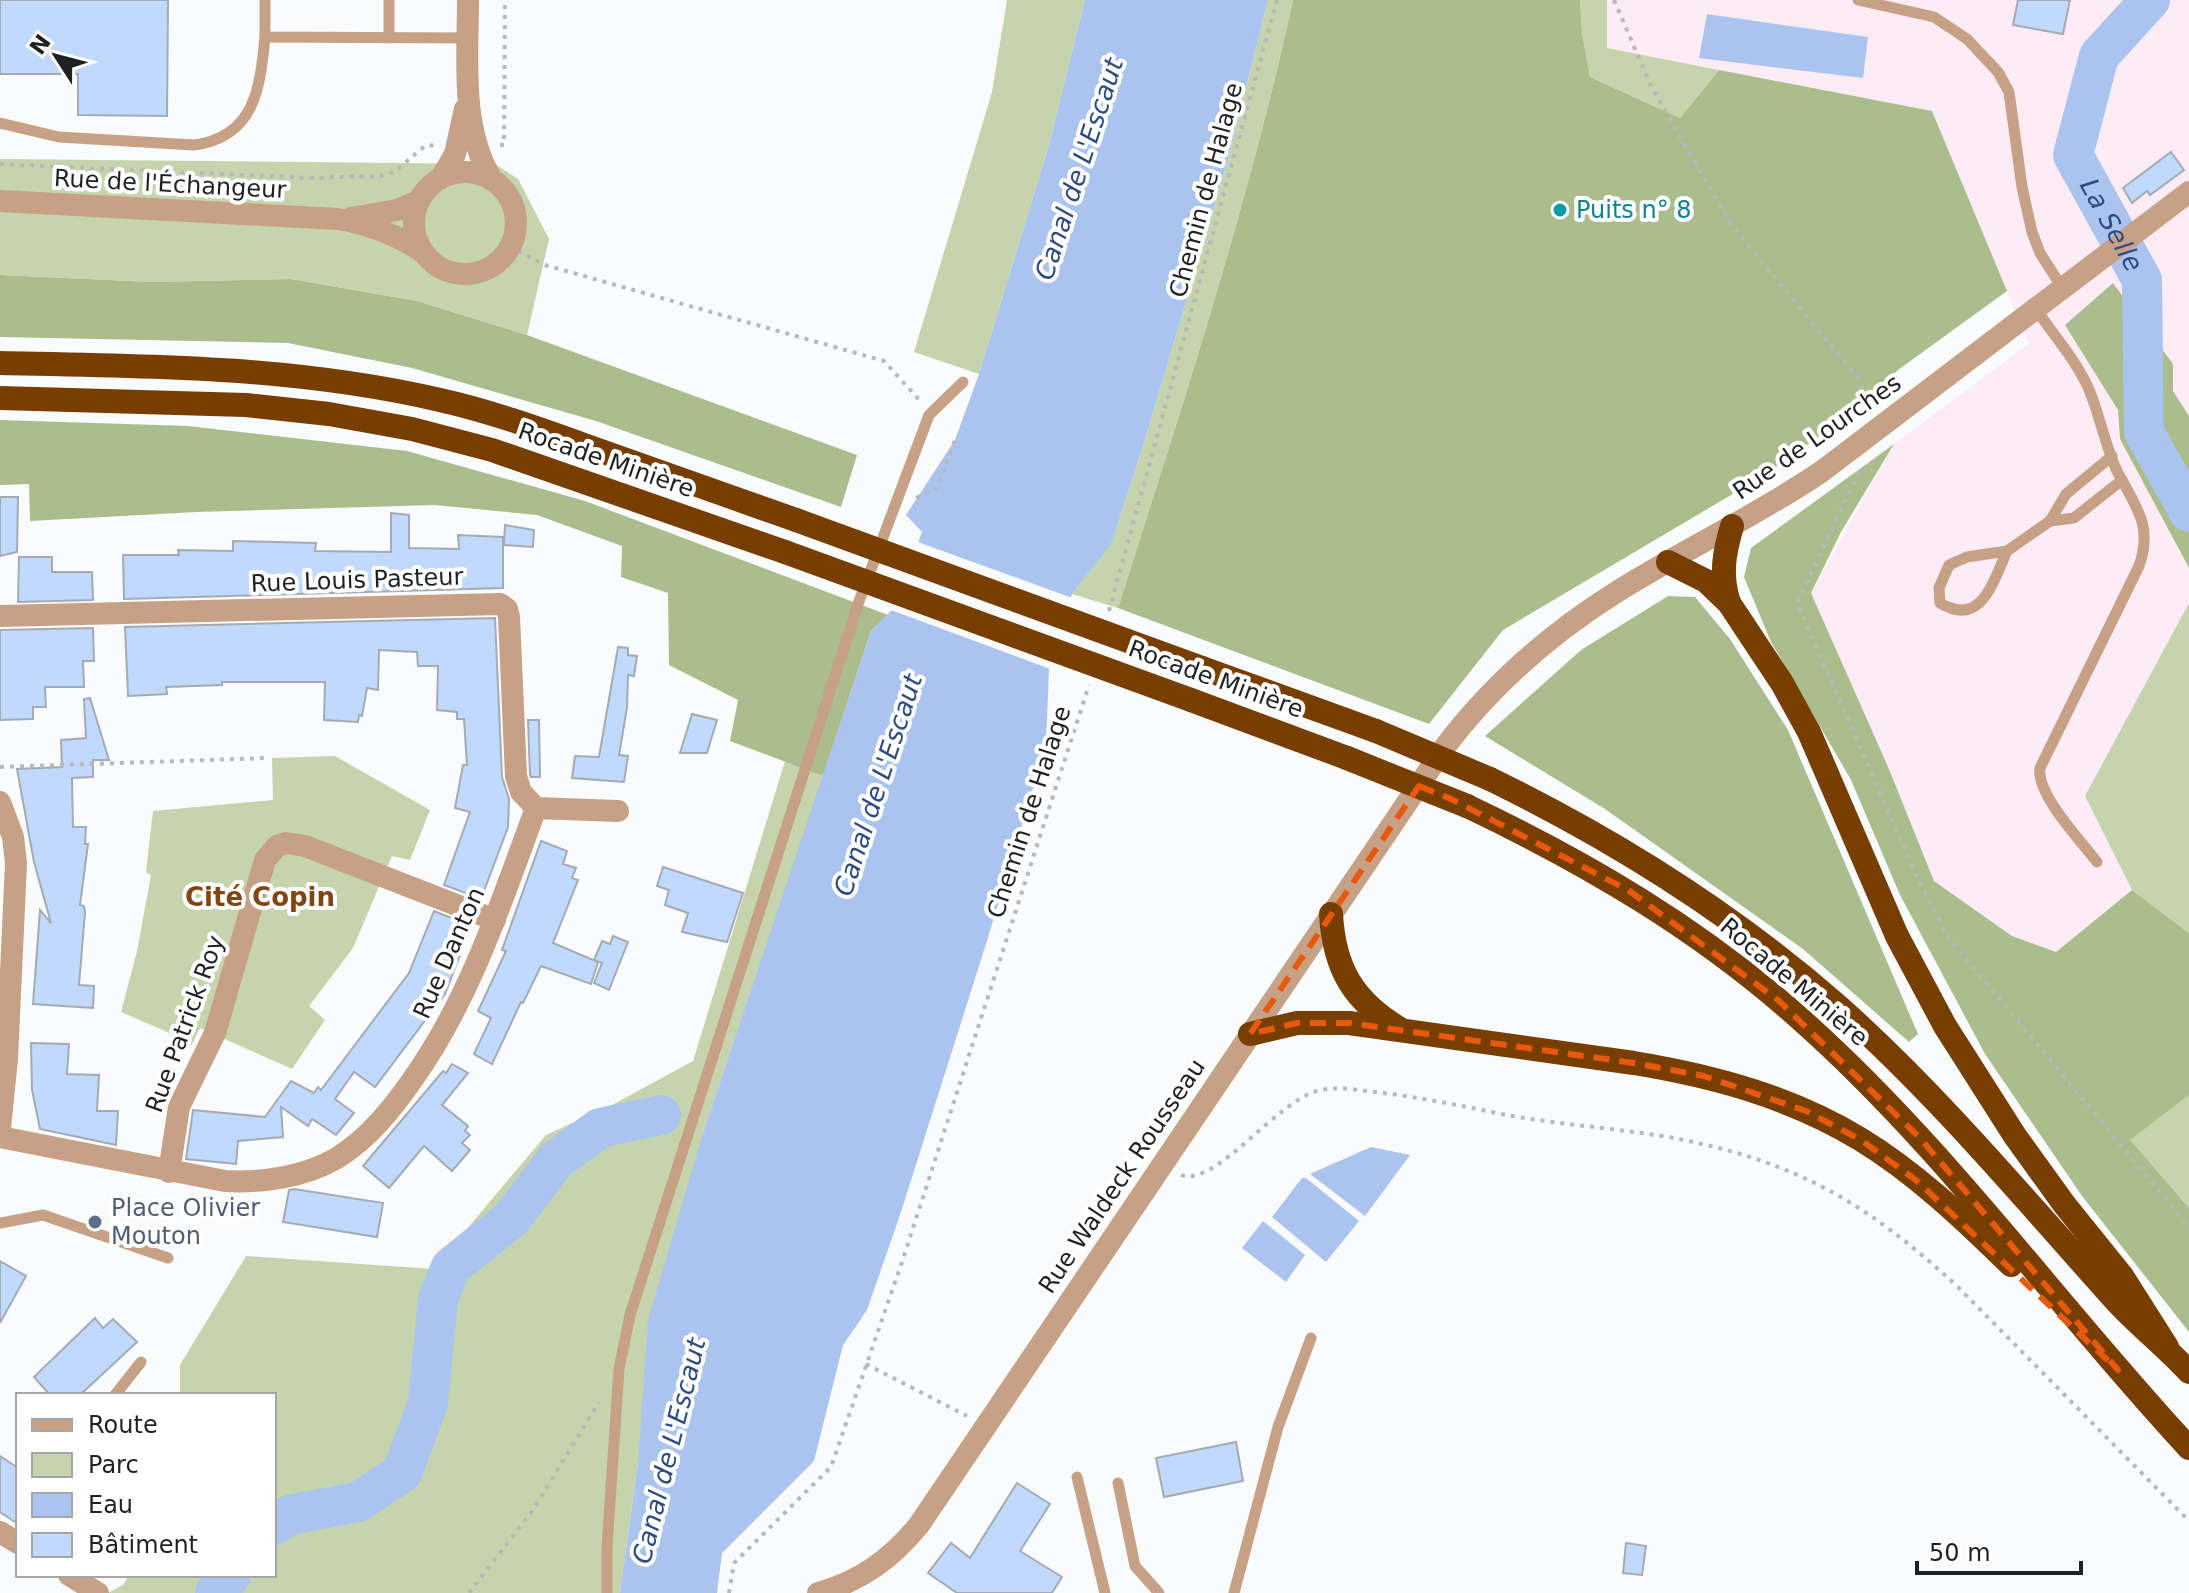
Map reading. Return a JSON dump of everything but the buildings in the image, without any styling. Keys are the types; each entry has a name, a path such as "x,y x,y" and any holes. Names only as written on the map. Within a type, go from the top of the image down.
{"highway":[{"name":"Rocade Minière","path":"0,363 245,370 331,379 479,409 796,520 1376,731 1490,779 1567,818 1660,873 1737,925 1802,976 1911,1077 2119,1305 2167,1347 2189,1372"},
{"name":"Rocade Minière","path":"0,398 246,405 315,412 398,426 492,450 785,552 1347,758 1467,806 1549,845 1628,890 1720,953 1845,1061 1919,1137 2118,1370 2189,1448"},
{"path":"1729,603 1724,588 1723,562 1732,526"},
{"path":"1668,562 1706,581 1729,603 1788,692 1809,732 1885,911 1945,1026 2015,1136 2122,1276 2167,1347"},
{"path":"1331,914 1335,947 1348,982 1376,1013 1406,1032"},
{"path":"1250,1034 1314,1022 1349,1023 1681,1071 1768,1095 1828,1121 1880,1152 1917,1181 1992,1247 2118,1370"}],"street":[{"path":"467,145 442,177 426,190 414,216 415,231 423,252 442,268 467,273 491,266 509,247 515,231 515,214 504,191 492,180 467,145 468,0"},
{"path":"442,177 467,172 492,180"},
{"name":"Rue de Lourches","path":"1440,754 1480,703 1545,644 1599,604 1802,485 2189,192"},
{"name":"Rue de l'Échangeur","path":"0,201 338,219 374,215 419,201"},
{"name":"Rue de l'Échangeur","path":"338,219 396,236 423,252"},
{"name":"Rue Louis Pasteur","path":"0,616 500,604 509,613 516,776 521,792 536,808"},
{"name":"Rue Waldeck Rousseau","path":"833,1591 884,1562 908,1539 1440,754"},
{"path":"0,802 6,837 16,863 6,1078 0,1128"},
{"path":"536,808 618,811"},
{"name":"Rue Danton","path":"0,1137 225,1181 254,1181 293,1174 322,1166 349,1150 388,1113 436,1045 464,993 495,920 536,808"},
{"name":"Rue Patrick Roy","path":"169,1172 179,1107 215,1033 262,868 277,846 286,843 305,846 495,920"},
{"path":"72,1577 98,1593"}],"lane":[{"path":"0,123 59,137 194,145 213,142 231,132 253,103 261,83 265,0"},
{"path":"389,0 389,38"},
{"path":"1858,0 1934,17 1967,39 1998,72 2009,92 2022,187 2032,232 2040,253 2063,289"},
{"path":"265,37 468,38"},
{"path":"2036,309 2085,381 2112,456 2145,530 2143,554 2038,776 2045,792 2097,862"},
{"path":"607,1593 607,1547 619,1369 630,1315 858,604 929,415 963,382"},
{"path":"2007,551 1986,597 1971,610 1954,612 1940,603 1939,588 1949,565 1967,557 2007,551 2050,521 2066,494 2112,456"},
{"path":"2050,521 2074,518 2122,480"},
{"path":"0,1223 43,1215 168,1258"},
{"path":"1234,1593 1278,1427 1311,1338"},
{"path":"117,1393 141,1362"},
{"path":"1077,1477 1105,1593"},
{"path":"1118,1483 1135,1566 1159,1593"}],"path":[{"path":"0,164 311,178 381,176 394,172 425,146 504,145 505,0"},
{"name":"Chemin de Halage","path":"1107,619 1277,0"},
{"path":"1614,0 1651,86 1732,226 1859,379 1877,430"},
{"path":"509,247 545,265 884,361 919,398 929,415"},
{"path":"916,498 937,489 955,440"},
{"path":"1859,471 1797,603 1918,879 1948,937 2189,1227"},
{"name":"Chemin de Halage","path":"729,1593 734,1563 831,1467 902,1262 1090,680"},
{"path":"0,767 267,758"},
{"path":"1162,1164 1187,1177 1202,1175 1212,1170 1290,1103 1309,1093 1334,1088 1660,1136 1774,1164 1809,1178 1843,1197 1918,1251 1958,1287 2189,1521"},
{"path":"866,1364 986,1426"},
{"path":"469,1593 533,1510 619,1369"}],"highlighted area":[{"path":"1419,786 1451,799 1628,890 1778,1000 1919,1137 2118,1370 1917,1181 1861,1140 1806,1111 1704,1076 1634,1063 1349,1023 1297,1023 1250,1034"}],"shaded area":[{"path":"1607,0 2189,0 2189,416 2173,391 2173,364 2114,283 2066,325 2118,410 2120,439 2189,568 2189,603 2086,796 2132,890 2056,952 2012,936 1934,881 1889,769 1811,593 1894,444 2029,344 1932,111 1607,48"}],"green space":[{"path":"1007,0 1085,0 1049,145 979,374 914,352 992,92"},
{"path":"1268,0 1293,0 1275,77 1213,306 1118,608 1072,594 1111,543 1144,443 1228,160"},
{"path":"1293,0 1580,0 1590,77 1680,118 1719,70 1932,111 2007,291 1898,370 1856,411 1758,479 1503,630 1429,724 1118,608 1235,230"},
{"path":"1580,0 1607,0 1607,48 1719,70 1680,118 1590,77"},
{"path":"0,159 495,164 518,179 549,239 527,335 417,301 291,279 152,282 0,275"},
{"path":"0,275 152,282 291,279 417,301 527,335 857,455 841,507 596,421 412,368 288,343 0,337"},
{"path":"2113,283 2173,364 2173,391 2189,416 2189,568 2120,439 2118,410 2065,325"},
{"path":"0,420 188,426 407,451 585,501 888,615 871,631 823,776 730,741 738,700 669,665 668,593 621,577 622,546 537,515 435,505 196,512 30,521 29,484 0,485"},
{"path":"1894,444 1841,532 1811,593 1889,769 1934,881 2012,936 2056,952 2132,890 2189,933 2189,1095 2130,1140 2189,1208 2189,1332 2082,1196 1985,1054 1900,895 1851,780 1771,642 1744,577 1751,548"},
{"path":"1668,596 1695,597 1730,639 1788,730 1918,1034 1909,1042 1803,949 1605,809 1485,736 1581,650"},
{"path":"2189,603 2189,933 2132,890 2085,796"},
{"path":"335,756 430,810 410,860 392,856 353,948 309,1006 325,1020 292,1069 200,1028 191,1046 172,1034 121,1012 137,951 151,875 146,872 153,811 273,800 272,758"},
{"path":"785,761 823,776 703,1133 638,1462 620,1593 108,1593 123,1585 128,1577 276,1577 276,1393 180,1393 180,1365 246,1256 433,1269 546,1135 612,1105 693,1061"},
{"path":"2189,1095 2189,1208 2129,1140"}],"water":[{"name":"Canal de L'Escaut","path":"1085,0 1268,0 1228,160 1144,443 1111,544 1072,594 1049,668 1046,746 900,1215 867,1310 843,1345 814,1461 722,1553 717,1593 620,1593 638,1462 648,1320 703,1133 871,631 895,607 922,532 906,515 955,440 979,374 1049,145"},
{"path":"1707,14 1868,37 1863,78 1699,58"},
{"path":"1371,1147 1410,1155 1365,1216 1310,1174"},
{"path":"1302,1178 1306,1178 1359,1221 1326,1262 1272,1217"},
{"path":"1263,1221 1305,1255 1286,1282 1242,1248"}],"pier":[{"path":"915,541 1075,599 1053,670 888,609"}],"waterway":[{"name":"La Selle","path":"2150,0 2099,56 2073,155 2142,280 2144,432 2189,512"},
{"path":"276,1524 289,1515 358,1502 402,1473 428,1403 438,1299 451,1267 511,1219 556,1160 600,1128 661,1115"},
{"path":"215,1593 229,1577"}],"place":[{"name":"Puits n° 8","path":"1560,210"},
{"name":"Place Olivier Mouton","path":"95,1222"}],"district":[{"name":"Cité Copin","path":"260,897"}]}
